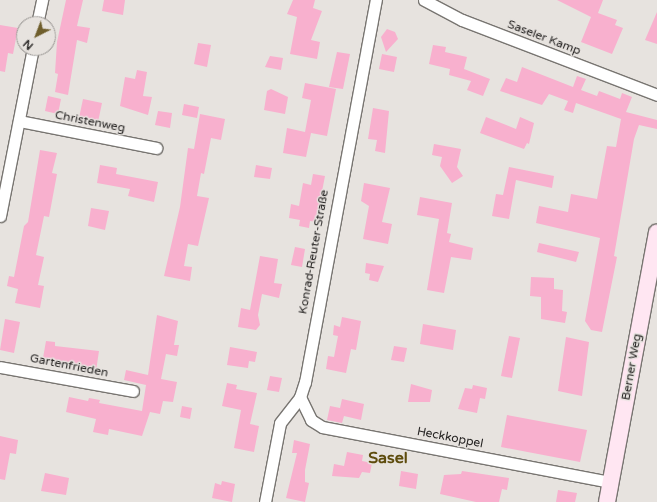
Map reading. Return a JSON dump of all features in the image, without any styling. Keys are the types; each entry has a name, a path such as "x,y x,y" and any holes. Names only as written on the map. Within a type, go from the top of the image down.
{"street":[{"path":"39,16 42,0"},
{"name":"Konrad-Reuter-Straße","path":"265,502 280,423 300,397 305,382 376,0"},
{"name":"Saseler Kamp","path":"424,0 462,20 657,95"},
{"path":"0,216 31,56"},
{"name":"Christenweg","path":"19,121 156,148"},
{"name":"Berner Weg","path":"607,502 657,232"},
{"name":"Gartenfrieden","path":"0,367 133,392"},
{"name":"Heckkoppel","path":"300,397 311,420 322,427 611,482"}],"building":[{"path":"66,0 83,0 77,26 90,28 87,43 77,40 68,95 55,92 58,74 55,73 57,42"},
{"path":"104,0 125,0 123,15 102,11"},
{"path":"293,0 315,0 313,8 322,11 311,40 320,42 317,59 290,54 297,17 287,14"},
{"path":"557,0 603,0 598,13 617,20 615,25 623,28 612,54 581,42 591,17"},
{"path":"657,12 657,44 645,40"},
{"path":"0,25 16,28 16,38 13,54 8,53 5,72 0,71"},
{"path":"387,29 395,32 398,39 386,52 381,37"},
{"path":"198,43 211,45 207,67 194,64"},
{"path":"433,45 446,47 445,52 467,57 464,69 490,79 483,96 467,90 471,81 449,75 450,69 429,64"},
{"path":"337,52 350,54 343,89 329,87"},
{"path":"382,54 397,57 394,72 379,69"},
{"path":"270,56 283,58 281,70 265,67"},
{"path":"522,67 573,87 577,76 586,79 581,90 597,96 599,91 620,99 622,93 632,97 626,112 657,120 657,129 639,125 634,139 614,256 617,257 602,332 591,330 585,321 600,238 536,223 539,206 568,212 571,194 597,199 607,146 616,147 621,119 576,103 573,113 564,110 568,101 549,94 542,105 500,91 506,78 517,82"},
{"path":"137,70 147,72 143,96 152,97 148,115 120,106 125,77 135,79"},
{"path":"305,83 336,89 327,136 311,133 306,157 283,153 287,128 305,132 311,100 302,98"},
{"path":"271,89 288,97 285,114 264,110 267,91"},
{"path":"48,96 61,99 58,114 45,111"},
{"path":"83,99 102,103 98,122 79,118"},
{"path":"184,104 199,107 197,118 182,115"},
{"path":"373,108 389,111 385,153 375,151 377,140 368,139"},
{"path":"158,111 172,113 170,128 155,125"},
{"path":"200,114 225,119 221,140 211,138 204,174 201,173 197,196 209,198 198,246 188,244 184,266 192,267 190,281 164,276 180,207 188,148 194,149"},
{"path":"486,117 516,129 520,117 534,123 529,144 527,143 524,149 480,133"},
{"path":"434,144 461,149 457,167 463,176 452,183 440,166 442,157 432,155"},
{"path":"40,150 57,153 52,173 57,174 49,217 44,216 36,255 44,257 38,285 44,286 40,308 15,303 18,289 7,286 9,276 14,277 24,226 28,222"},
{"path":"100,165 117,168 116,174 158,182 154,202 128,196 130,189 97,183"},
{"path":"256,165 272,168 270,179 254,177"},
{"path":"509,167 554,176 552,188 516,180 509,219 492,216 496,194 503,195"},
{"path":"313,174 325,176 316,222 310,221 309,228 299,226 300,220 289,218 291,204 299,206 303,183 311,185"},
{"path":"364,183 390,188 382,222 392,224 388,244 363,239 369,206 361,201"},
{"path":"420,197 452,203 447,233 451,234 449,242 473,248 471,260 451,257 444,293 427,290 439,219 417,215"},
{"path":"91,208 109,211 105,230 88,226"},
{"path":"539,243 579,252 576,262 537,252"},
{"path":"295,247 305,249 302,267 291,265"},
{"path":"260,256 278,259 274,283 282,284 279,298 262,294 258,315 260,325 256,330 238,327 241,308 250,310"},
{"path":"366,263 384,266 378,282 369,280 370,274 365,273"},
{"path":"531,277 554,278 554,289 563,290 562,311 567,312 565,323 541,319 541,297 530,296"},
{"path":"157,315 178,321 174,345 179,345 177,356 166,354 161,379 177,382 173,402 163,401 160,414 150,412 142,436 109,429 108,435 93,432 96,419 66,412 69,397 88,401 89,398 100,400 99,403 142,411 146,385 124,380 126,370 148,375"},
{"path":"342,317 361,321 356,350 351,349 346,373 326,369 328,356 334,357 338,336 333,335 334,325 340,327"},
{"path":"5,319 20,322 14,353 0,350"},
{"path":"423,324 456,330 453,350 420,344"},
{"path":"509,336 520,338 512,378 501,376"},
{"path":"566,337 589,342 582,396 558,391"},
{"path":"46,341 55,342 55,346 99,351 96,371 43,358"},
{"path":"394,346 407,348 404,362 391,360"},
{"path":"230,347 257,352 255,362 249,361 248,368 227,365"},
{"path":"270,376 282,378 279,392 267,390"},
{"path":"227,383 237,385 236,389 257,393 250,424 259,426 254,452 234,448 241,410 222,406"},
{"path":"411,384 432,390 430,402 408,402"},
{"path":"473,385 487,388 485,399 480,398 477,413 458,409 465,388 472,389"},
{"path":"342,399 364,404 361,420 344,416 342,423 327,420 330,406 340,408"},
{"path":"182,406 192,408 190,419 180,417"},
{"path":"507,415 587,430 580,462 501,447"},
{"path":"0,436 18,440 16,454 10,453 5,480 0,479"},
{"path":"294,440 310,444 305,470 305,482 309,483 305,502 286,498 297,453 292,453"},
{"path":"347,452 363,455 362,461 372,463 370,473 362,472 359,478 332,476 334,464 344,466"},
{"path":"401,471 418,474 416,489 399,486"},
{"path":"462,471 509,478 507,490 502,489 499,502 476,502 440,494 444,475 461,474"},
{"path":"45,473 69,478 66,495 41,491"},
{"path":"222,481 235,484 232,502 212,498 215,483 221,485"},
{"path":"558,490 577,493 575,502 556,502"}],"district":[{"name":"Sasel","path":"388,458"}]}
